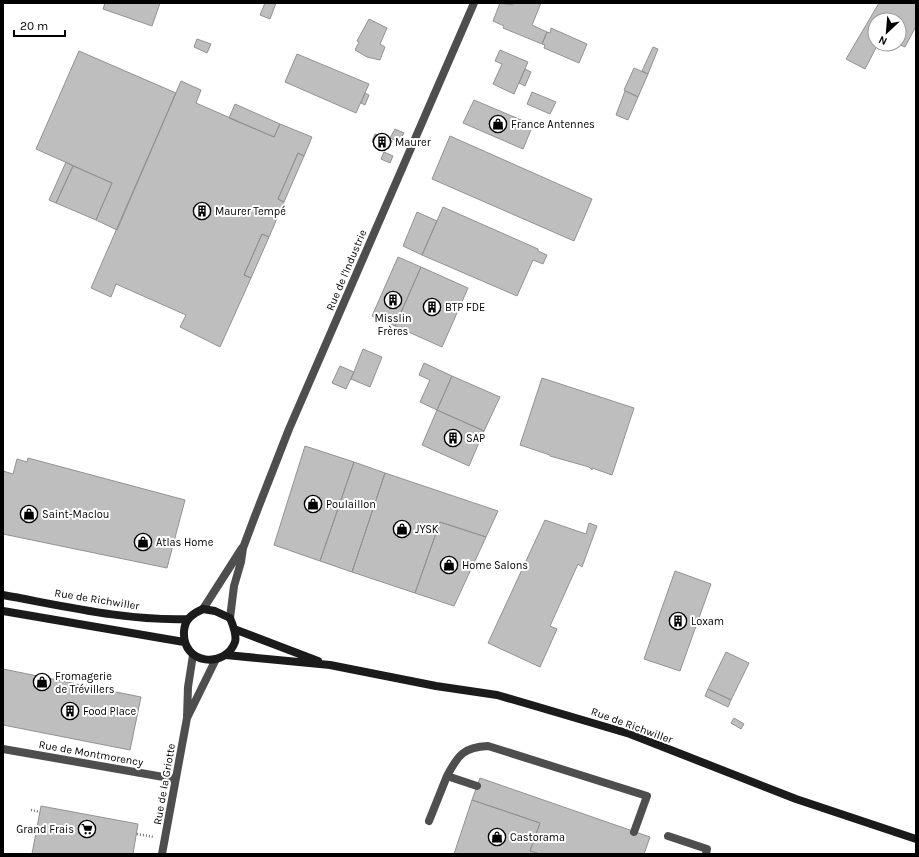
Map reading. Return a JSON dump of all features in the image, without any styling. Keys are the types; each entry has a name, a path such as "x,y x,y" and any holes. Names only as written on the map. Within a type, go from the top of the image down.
{"main road":[{"name":"Rue de Richwiller","path":"3,595 156,620 188,619"},
{"path":"203,609 216,611 230,618 234,629 235,642 226,655 216,659 204,659 193,655 184,642 185,627 188,619 203,609"},
{"path":"3,611 184,642"},
{"name":"Rue de Richwiller","path":"234,629 330,665"},
{"name":"Rue de Richwiller","path":"226,655 330,665 436,686 497,695 581,718 630,734 796,799 916,839"}],"street":[{"name":"Rue de l'Industrie","path":"230,618 234,586 243,548 289,429 474,3"},
{"name":"Rue de l'Industrie","path":"203,609 243,548"},
{"name":"Rue de la Griotte","path":"162,854 187,718 188,686 193,655"},
{"name":"Rue de la Griotte","path":"187,718 216,659"},
{"path":"428,821 447,776 457,757 474,747 488,746 647,796 634,832"},
{"name":"Rue de Montmorency","path":"3,749 175,779"},
{"path":"447,776 477,786"},
{"path":"668,836 707,849 706,854"}],"path":[{"path":"31,810 40,812"},
{"path":"136,834 154,837"}],"building":[{"path":"105,3 160,3 152,26 103,9"},
{"path":"265,3 276,3 270,19 260,15"},
{"path":"500,3 513,5 514,3 541,3 532,25 547,32 542,44 503,28 504,26 493,21"},
{"path":"879,3 916,3 916,26 907,43 907,12 874,12"},
{"path":"369,19 387,28 380,44 385,47 380,60 367,57 355,50 359,42 357,41"},
{"path":"867,23 867,52 874,52 865,69 846,59"},
{"path":"551,28 587,44 579,63 544,48 545,45 542,44 547,32 550,33"},
{"path":"197,39 211,44 207,53 194,47"},
{"path":"653,47 658,49 648,74 642,71"},
{"path":"500,50 528,62 514,94 493,84 502,64 495,61"},
{"path":"79,51 176,93 117,230 96,220 112,183 36,149"},
{"path":"297,54 369,84 356,113 285,82"},
{"path":"634,68 648,74 638,97 624,90"},
{"path":"525,69 531,72 525,86 519,83"},
{"name":"Maurer Tempé","path":"181,81 201,90 196,103 274,137 280,124 312,137 304,156 298,153 278,199 284,202 269,237 262,234 244,275 251,278 220,347 180,327 186,315 116,284 111,297 91,288"},
{"path":"625,91 638,97 628,120 616,115"},
{"path":"532,92 556,102 550,114 527,104"},
{"path":"365,93 369,95 365,105 361,103"},
{"name":"France Antennes","path":"474,100 533,125 523,149 463,123"},
{"path":"235,104 280,124 274,137 229,118"},
{"path":"395,129 404,133 399,142 390,138"},
{"name":"Maurer","path":"375,134 392,141 388,149 372,142"},
{"path":"450,136 592,199 574,241 432,179"},
{"path":"384,152 393,156 390,163 381,159"},
{"path":"298,153 304,156 284,202 278,199"},
{"path":"66,162 73,166 56,203 49,200"},
{"path":"73,166 112,183 96,220 56,203"},
{"path":"443,207 538,249 538,251 547,255 543,264 533,260 517,296 422,255"},
{"path":"417,212 437,221 422,255 403,246"},
{"path":"262,234 269,237 251,278 244,275"},
{"name":"Misslin Frères","path":"398,257 421,267 395,326 372,316"},
{"name":"BTP FDE","path":"421,267 468,288 442,347 395,326"},
{"path":"363,349 382,357 370,387 351,379"},
{"path":"424,363 452,376 437,410 420,402 430,380 419,375"},
{"path":"340,366 354,372 346,389 332,383"},
{"path":"452,376 500,397 484,431 437,410"},
{"path":"542,378 634,408 612,475 592,468 592,470 589,467 550,456 520,445"},
{"name":"SAP","path":"437,410 484,431 469,466 422,445"},
{"name":"Poulaillon","path":"305,446 354,462 320,561 274,545"},
{"path":"28,458 185,500 167,568 3,534 3,471 13,474 17,459 27,462"},
{"path":"354,462 385,473 352,572 320,561"},
{"name":"JYSK","path":"385,473 498,511 486,537 440,522 415,593 352,572"},
{"path":"545,520 586,534 589,523 597,526 582,567 578,564 550,626 557,629 540,667 488,643"},
{"name":"Home Salons","path":"440,522 486,537 454,606 415,593"},
{"name":"Loxam","path":"675,571 711,584 680,671 644,659"},
{"path":"726,652 749,663 731,700 708,689"},
{"name":"Food Place","path":"3,669 141,697 130,750 3,725"},
{"path":"708,689 731,700 728,707 705,696"},
{"path":"734,718 744,724 741,729 731,723"},
{"path":"480,778 650,837 644,854 540,854 530,851 540,823 472,800"},
{"name":"Castorama","path":"472,800 540,823 530,851 540,854 454,854"},
{"name":"Grand Frais","path":"41,806 138,824 133,854 32,854"}],"place":[{"name":"France Antennes","path":"498,124"},
{"name":"Maurer","path":"382,142"},
{"name":"Maurer Tempé","path":"202,211"},
{"name":"Misslin Frères","path":"393,300"},
{"name":"BTP FDE","path":"432,307"},
{"name":"SAP","path":"453,438"},
{"name":"Poulaillon","path":"313,504"},
{"name":"Saint-Maclou","path":"29,514"},
{"name":"JYSK","path":"402,529"},
{"name":"Atlas Home","path":"143,542"},
{"name":"Home Salons","path":"449,565"},
{"name":"Loxam","path":"678,621"},
{"name":"Fromagerie de Trévillers","path":"42,682"},
{"name":"Food Place","path":"70,711"},
{"name":"Grand Frais","path":"87,829"},
{"name":"Castorama","path":"497,837"}]}
